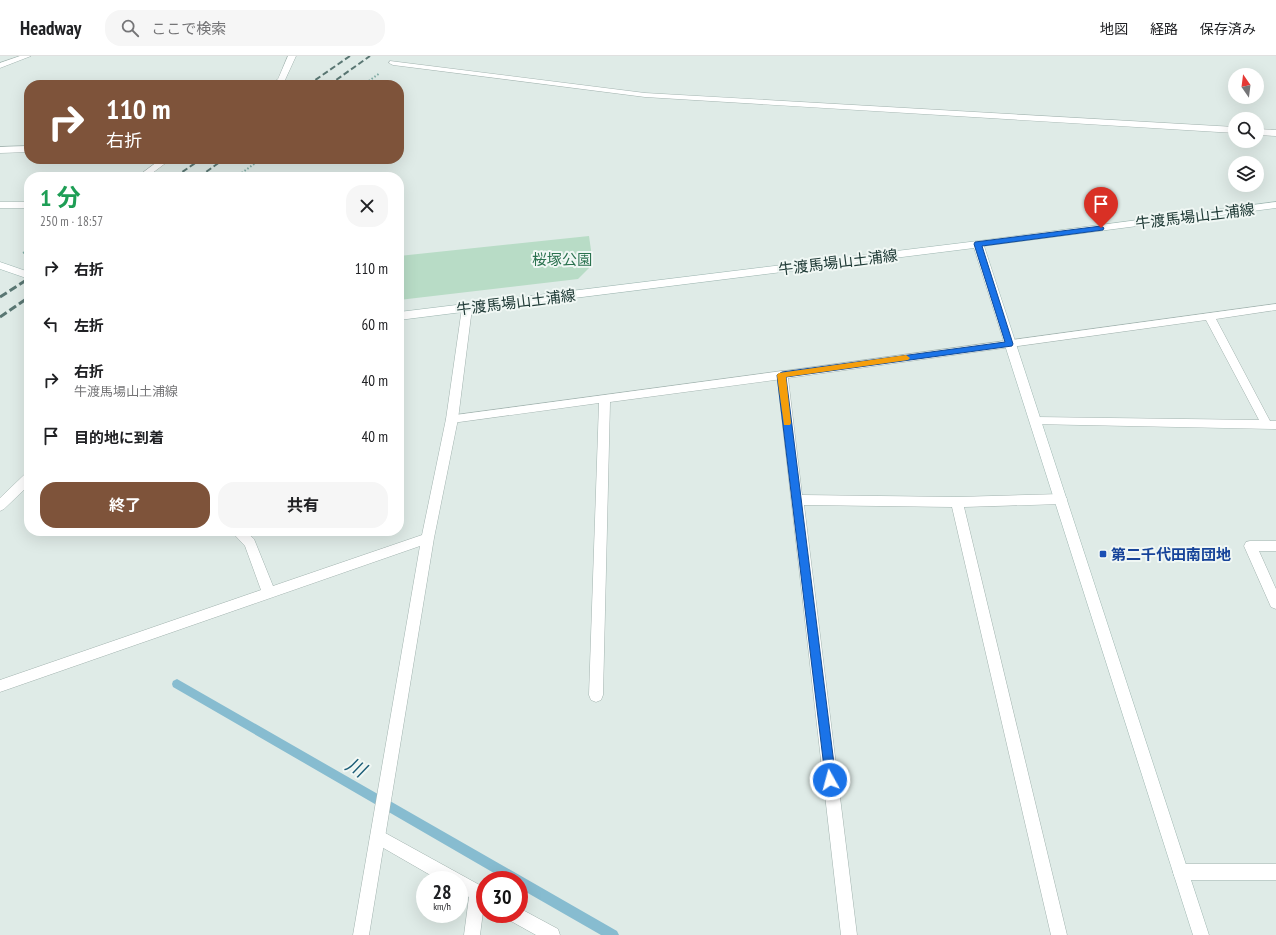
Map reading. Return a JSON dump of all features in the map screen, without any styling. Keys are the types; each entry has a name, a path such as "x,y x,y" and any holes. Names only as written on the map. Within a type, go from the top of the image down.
{"street":[{"path":"0,66 9,59 27,56"},
{"path":"281,80 292,56"},
{"path":"393,63 645,95 1228,130"},
{"path":"1264,132 1276,133"},
{"path":"0,150 24,149"},
{"path":"148,172 160,164"},
{"path":"0,205 24,205"},
{"name":"牛渡馬場山土浦線","path":"404,315 978,244 1276,205"},
{"path":"978,244 1200,935"},
{"path":"0,265 24,274"},
{"path":"452,419 1276,307"},
{"path":"361,935 428,538 452,419 467,308"},
{"path":"1209,316 1272,425"},
{"path":"782,375 849,935"},
{"path":"596,696 605,398"},
{"path":"1036,421 1272,425"},
{"path":"0,506 24,482"},
{"path":"796,500 957,502 1061,499"},
{"path":"957,502 1060,935"},
{"path":"242,536 250,543 268,593"},
{"path":"0,686 428,538"},
{"path":"1276,546 1250,546 1276,602"},
{"path":"378,837 438,871"},
{"path":"1181,872 1276,872"},
{"path":"472,935 476,917"},
{"path":"528,921 552,935"}],"path":[{"path":"243,172 254,164"}],"green space":[{"name":"桜塚公園","path":"589,236 593,264 578,279 404,299 404,255"}],"waterway":[{"name":"川","path":"177,684 501,871"},
{"name":"川","path":"528,886 613,935"}],"railway":[{"path":"315,80 350,56"},
{"path":"336,80 370,56"},
{"path":"182,172 194,164"},
{"path":"206,172 217,164"},
{"path":"0,297 24,282"},
{"path":"0,317 24,300"}],"slow traffic":[{"path":"787,423 782,375 906,358"}],"place":[{"name":"第二千代田南団地","path":"1103,554"}],"route":[{"path":"830,780 782,375 1009,344 978,244 1101,228"}]}
